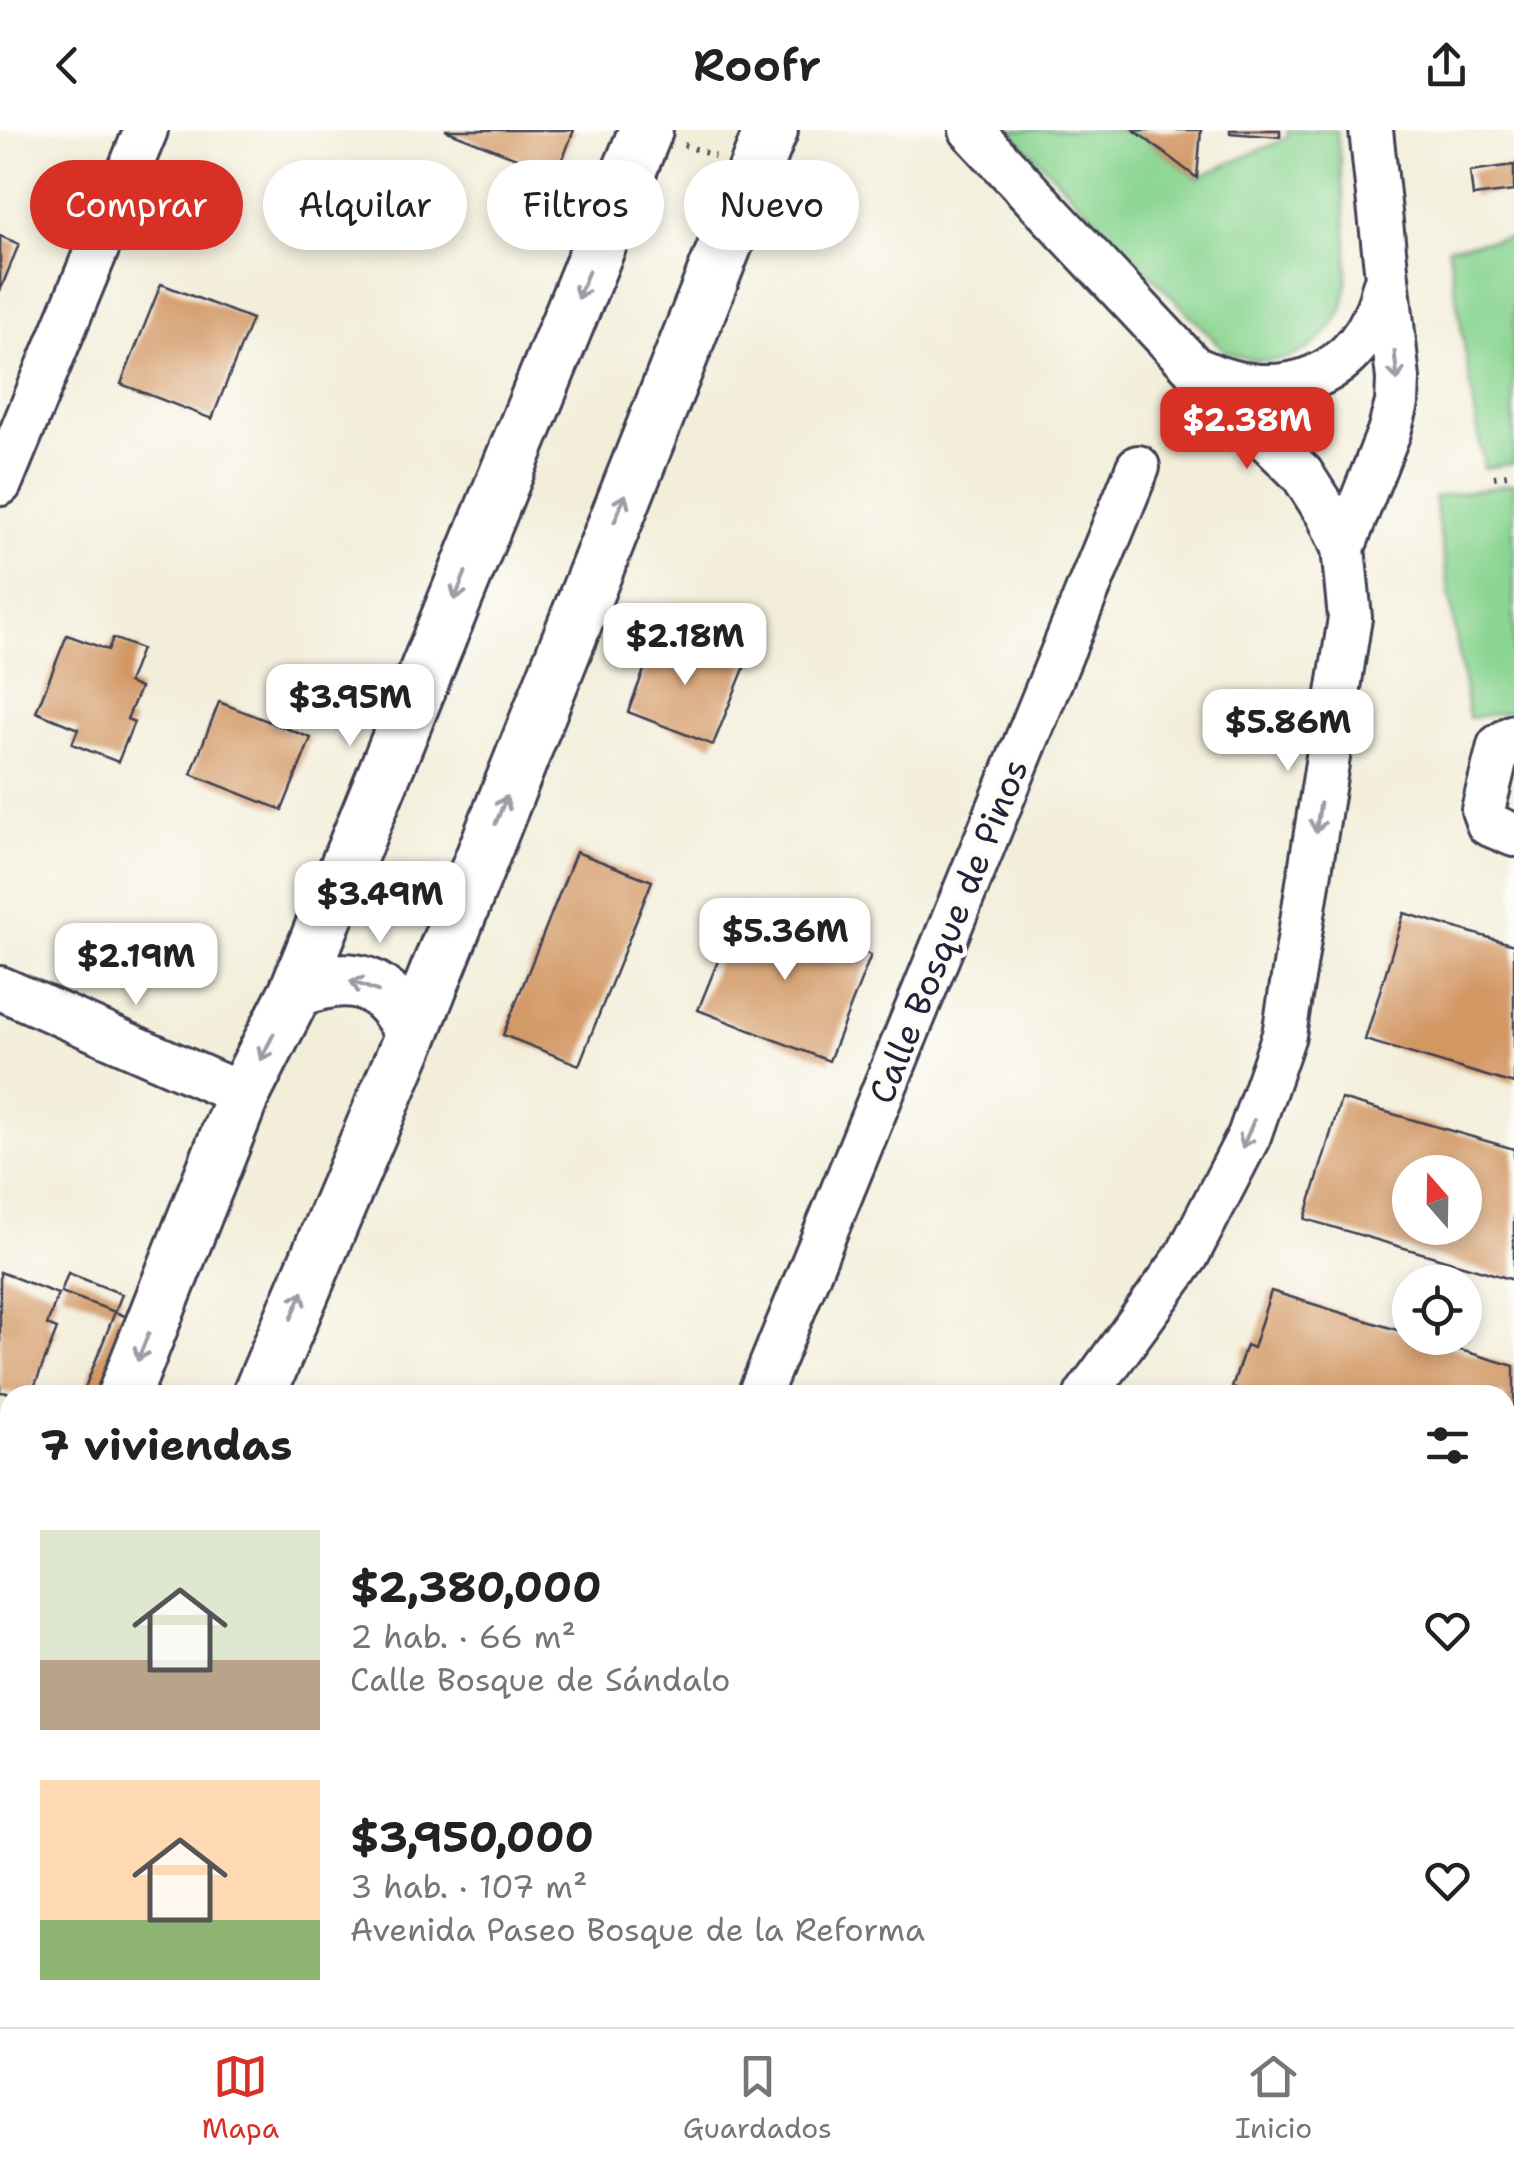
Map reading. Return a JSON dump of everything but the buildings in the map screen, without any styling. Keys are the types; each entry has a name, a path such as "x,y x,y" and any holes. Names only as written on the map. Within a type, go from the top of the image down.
{"main road":[{"path":"128,1385 243,1094 296,990 664,137"},
{"path":"263,1385 412,1034 762,150"},
{"path":"296,990 345,979 375,987 398,1007 412,1034"}],"street":[{"path":"0,484 146,130"},
{"path":"971,130 1194,368 1302,474 1343,548 1350,618 1284,1035 1249,1136 1187,1256 1093,1385"},
{"path":"1194,368 1231,384 1261,388 1291,385 1319,375 1345,358 1365,335 1380,308 1385,282 1371,130"},
{"path":"1343,548 1397,403 1398,379 1384,272"},
{"name":"Calle Bosque de Pinos","path":"763,1385 1138,467"},
{"path":"1514,736 1499,746 1482,810 1488,824 1514,834"},
{"path":"0,988 243,1094"}],"path":[{"path":"664,137 762,150"},
{"path":"1494,477 1514,474"}],"green space":[{"path":"1009,130 1134,130 1197,178 1287,138 1288,130 1337,130 1347,272 1346,293 1336,321 1313,345 1287,358 1256,360 1225,351"},
{"path":"1514,237 1514,463 1484,468 1448,247"},
{"path":"1514,484 1514,711 1469,718 1434,497"}]}
